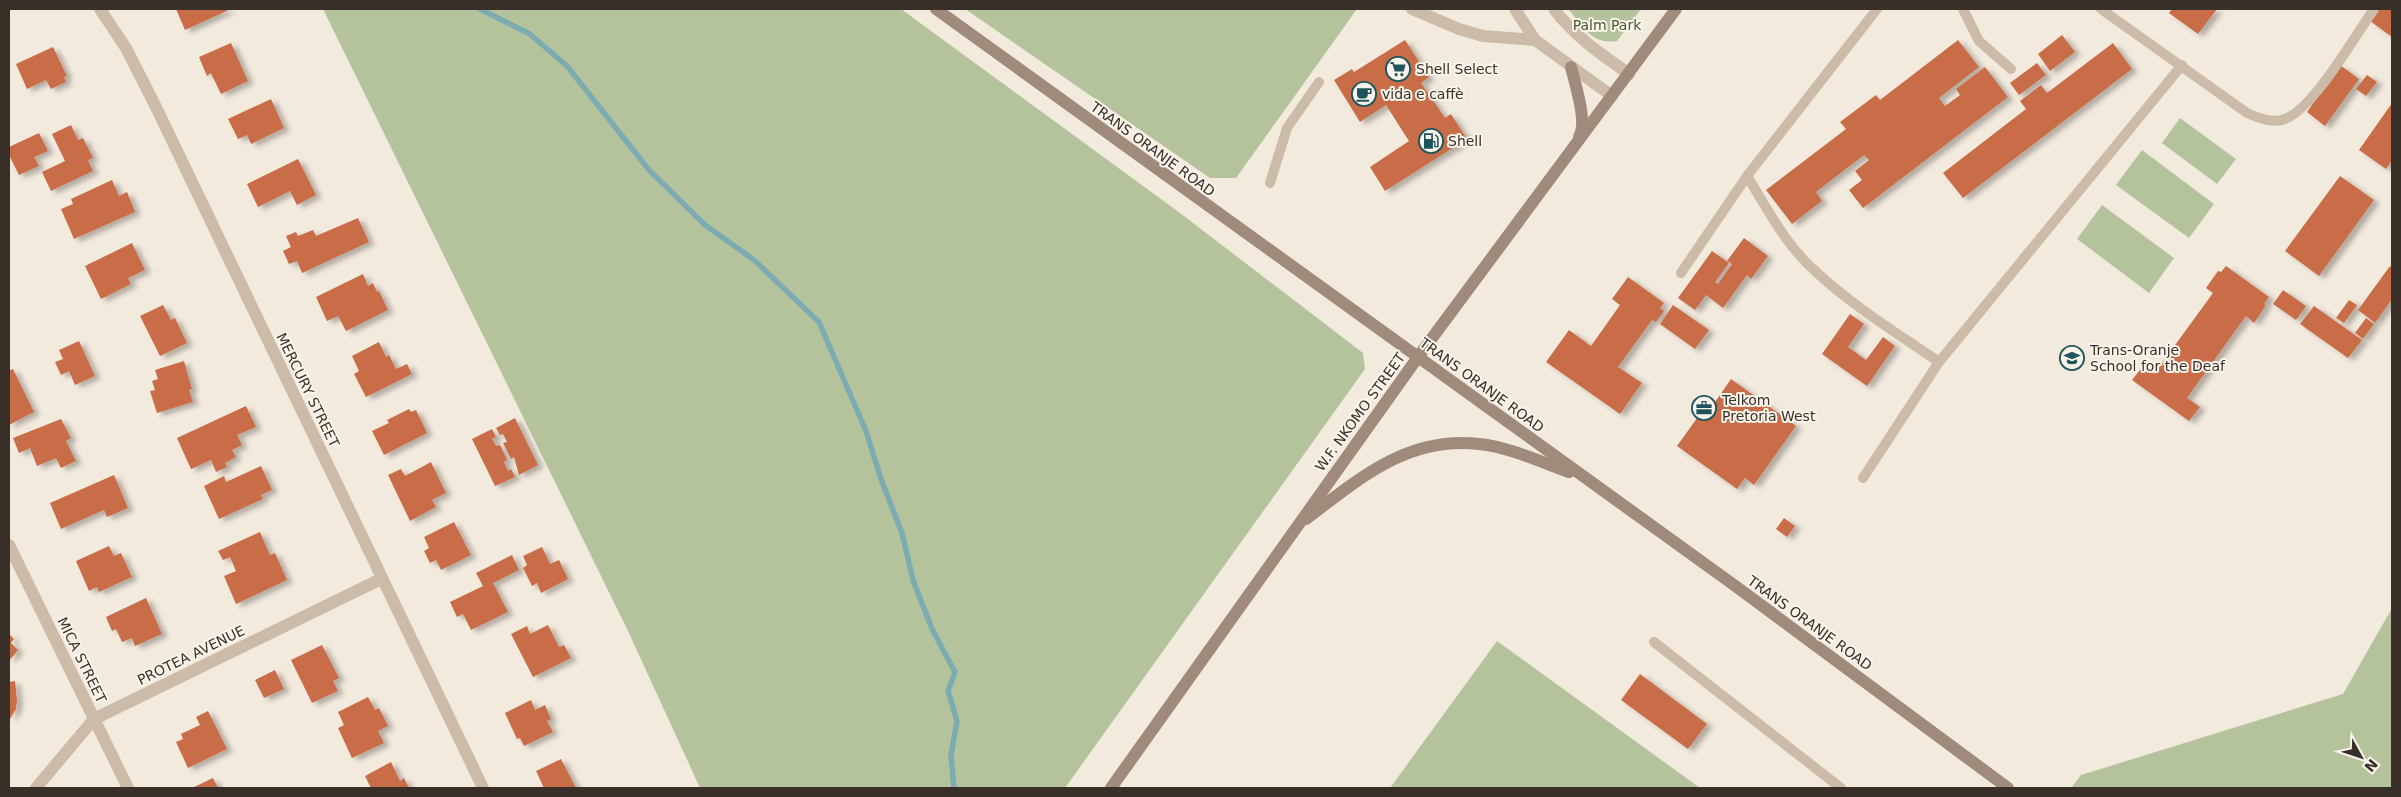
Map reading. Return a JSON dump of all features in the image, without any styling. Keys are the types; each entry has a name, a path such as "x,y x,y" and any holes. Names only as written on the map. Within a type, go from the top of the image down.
{"main road":[{"name":"TRANS ORANJE ROAD","path":"936,9 1584,477 2007,788"},
{"name":"W.F. NKOMO STREET","path":"1111,788 1418,357 1574,145 1630,74 1676,9"},
{"path":"1571,67 1581,113 1582,131 1574,145"},
{"path":"1295,528 1358,480 1393,458 1425,447 1448,443 1480,444 1509,451 1584,477"}],"street":[{"name":"MERCURY STREET","path":"100,9 126,48 151,97 483,788"},
{"path":"1412,9 1459,29 1483,36 1535,40"},
{"path":"1515,9 1535,40 1612,96"},
{"path":"1554,9 1565,23 1592,48 1630,74"},
{"name":"MICA STREET","path":"9,545 128,788"},
{"name":"PROTEA AVENUE","path":"36,788 94,719 382,579"}],"lane":[{"path":"1681,273 1747,176 1876,9"},
{"path":"1964,9 1979,41 2011,69"},
{"path":"2102,9 2247,113 2263,120 2284,120 2300,110 2317,91 2374,9"},
{"path":"1863,478 1939,362 2182,65"},
{"path":"1270,183 1287,128 1319,82"},
{"path":"1747,176 1782,232 1812,269 1843,294 1939,362"},
{"path":"1654,642 1841,788"}],"green space":[{"path":"323,9 901,9 1180,213 1363,353 1365,369 1065,788 700,788 628,631"},
{"path":"965,9 1357,9 1236,178 1210,178"},
{"name":"Palm Park","path":"1568,9 1641,9 1617,41 1608,41 1600,40 1588,33"},
{"path":"2180,118 2236,159 2217,184 2162,143"},
{"path":"2142,150 2214,204 2189,238 2116,185"},
{"path":"2102,205 2174,258 2149,293 2077,239"},
{"path":"2392,608 2392,788 2071,788 2081,775 2343,694"},
{"path":"1497,641 1700,788 1390,788"}],"building":[{"path":"176,9 231,9 185,30"},
{"path":"2172,9 2217,9 2198,34 2169,13"},
{"path":"2379,9 2392,9 2392,37 2370,21"},
{"path":"2062,35 2075,52 2050,71 2038,54"},
{"path":"1405,40 1429,77 1421,83 1445,118 1451,114 1467,139 1385,191 1370,167 1409,141 1386,105 1360,122 1334,80 1352,69 1354,72"},
{"path":"1958,40 1979,67 1939,98 1945,106 1960,95 1956,89 1985,67 2008,97 1863,208 1849,190 1862,180 1855,171 1869,160 1864,155 1816,192 1822,201 1792,224 1766,190 1846,129 1840,122 1876,95 1880,100"},
{"path":"231,43 248,81 221,94 211,73 207,76 199,57"},
{"path":"2113,43 2132,69 1963,198 1943,173 2026,109 2020,101 2041,85 2047,93"},
{"path":"53,47 67,76 64,77 66,82 51,89 46,80 27,89 16,64"},
{"path":"2037,63 2046,75 2019,95 2010,83"},
{"path":"2340,65 2359,79 2325,126 2307,112"},
{"path":"2367,75 2377,82 2366,96 2356,89"},
{"path":"271,99 284,128 251,144 247,135 238,139 228,119"},
{"path":"2392,103 2392,160 2386,169 2359,150"},
{"path":"71,125 78,140 83,138 93,158 88,160 93,171 51,191 42,172 65,161 52,134"},
{"path":"39,133 48,151 34,157 39,166 19,175 9,155 9,147"},
{"path":"298,159 316,195 297,205 290,191 258,207 247,184"},
{"path":"2340,176 2374,200 2319,276 2285,251"},
{"path":"112,180 119,196 127,192 135,212 74,239 61,209 73,204 71,199"},
{"path":"358,218 369,242 302,273 297,261 289,264 283,251 291,247 286,236 296,232 298,236 313,230 316,236"},
{"path":"1744,238 1768,256 1751,279 1747,275 1723,308 1706,295 1695,310 1678,298 1712,251 1729,263 1715,282 1718,284 1732,264 1727,261"},
{"path":"132,243 145,270 128,278 131,284 101,299 85,266"},
{"path":"2226,266 2269,297 2254,323 2246,316 2187,398 2200,407 2189,421 2132,380 2143,366 2154,374 2213,293 2206,288 2218,271 2221,272"},
{"path":"2390,266 2392,268 2392,299 2375,323 2358,310"},
{"path":"363,274 368,286 373,283 377,292 379,291 388,310 346,331 338,316 327,321 316,297"},
{"path":"1628,277 1664,303 1660,308 1664,311 1656,322 1652,320 1618,367 1642,383 1620,414 1546,362 1569,330 1591,346 1620,305 1612,299"},
{"path":"2283,290 2306,306 2296,320 2273,304"},
{"path":"2349,300 2357,305 2344,323 2336,318"},
{"path":"163,305 171,320 175,318 187,343 160,356 140,316"},
{"path":"1673,305 1709,330 1695,349 1660,324"},
{"path":"2314,306 2362,340 2348,358 2300,324"},
{"path":"1850,314 1864,324 1848,347 1866,360 1883,337 1895,346 1867,386 1822,354"},
{"path":"2366,318 2374,324 2363,339 2355,333"},
{"path":"79,341 95,376 75,385 69,371 61,375 55,362 63,359 59,350"},
{"path":"379,342 386,357 389,355 396,369 407,364 412,374 366,397 354,374 359,371 352,356"},
{"path":"184,361 192,389 189,390 193,402 157,413 150,391 155,390 152,381 158,379 155,370"},
{"path":"9,367 10,370 13,369 34,412 9,425"},
{"path":"1731,379 1796,426 1754,485 1745,478 1737,489 1677,446 1700,414 1704,418"},
{"path":"246,406 256,427 237,435 242,445 232,450 236,457 225,463 227,467 216,472 211,460 191,469 177,438"},
{"path":"409,409 411,412 416,410 427,433 384,455 372,431 389,423 387,420"},
{"path":"515,418 538,465 519,475 514,457 511,459 503,443 507,442 503,434 500,435 496,428"},
{"path":"61,419 71,438 66,441 76,461 61,468 56,458 37,466 30,448 19,453 13,438"},
{"path":"492,429 496,437 492,439 496,446 500,445 507,460 504,462 508,471 511,469 515,477 495,486 472,439"},
{"path":"431,462 446,493 432,500 436,507 410,521 388,475 401,469 405,476"},
{"path":"261,466 272,490 261,495 263,499 219,519 204,486 224,476 226,482"},
{"path":"114,475 128,508 107,517 104,510 61,529 50,503"},
{"path":"1784,518 1795,526 1787,537 1776,529"},
{"path":"454,522 471,555 441,570 436,560 430,563 424,551 429,548 424,537"},
{"path":"260,532 270,555 275,553 287,580 236,604 224,576 236,571 230,557 223,560 218,551"},
{"path":"109,546 114,556 121,553 132,577 99,592 97,587 89,591 76,561"},
{"path":"542,547 550,564 559,560 568,579 541,593 537,583 532,586 523,568 527,565 523,556"},
{"path":"512,555 519,570 493,583 508,612 471,630 463,614 457,617 450,602 483,586 476,573"},
{"path":"146,598 162,634 135,646 132,638 122,642 116,629 112,631 106,617"},
{"path":"548,625 559,647 564,645 571,658 533,677 511,634 527,626 530,634"},
{"path":"9,634 14,639 11,643 18,650 9,661"},
{"path":"322,645 339,678 333,681 338,691 312,703 291,660"},
{"path":"275,670 284,689 264,698 255,680"},
{"path":"1640,674 1707,724 1688,749 1621,700"},
{"path":"15,681 16,709 10,719 9,682"},
{"path":"368,697 375,710 379,708 388,726 378,731 384,743 352,758 338,728 344,725 338,712"},
{"path":"531,700 535,710 545,705 551,719 547,721 553,732 524,746 520,738 517,739 505,713"},
{"path":"208,711 227,749 188,768 176,742 183,739 181,734 200,725 196,717"},
{"path":"561,759 576,788 544,788 536,771"},
{"path":"391,762 400,781 404,778 409,788 371,788 365,776"},
{"path":"213,778 218,788 192,788"}],"waterway":[{"path":"480,9 530,34 567,66 649,170 705,225 754,260 819,322 866,431 881,479 902,533 913,580 932,629 955,672 948,691 957,721 951,755 954,788"}],"place":[{"name":"Shell Select","path":"1398,69"},
{"name":"vida e caffè","path":"1364,94"},
{"name":"Shell","path":"1431,141"},
{"name":"Trans-Oranje School for the Deaf","path":"2072,358"},
{"name":"Telkom Pretoria West","path":"1704,408"}]}
